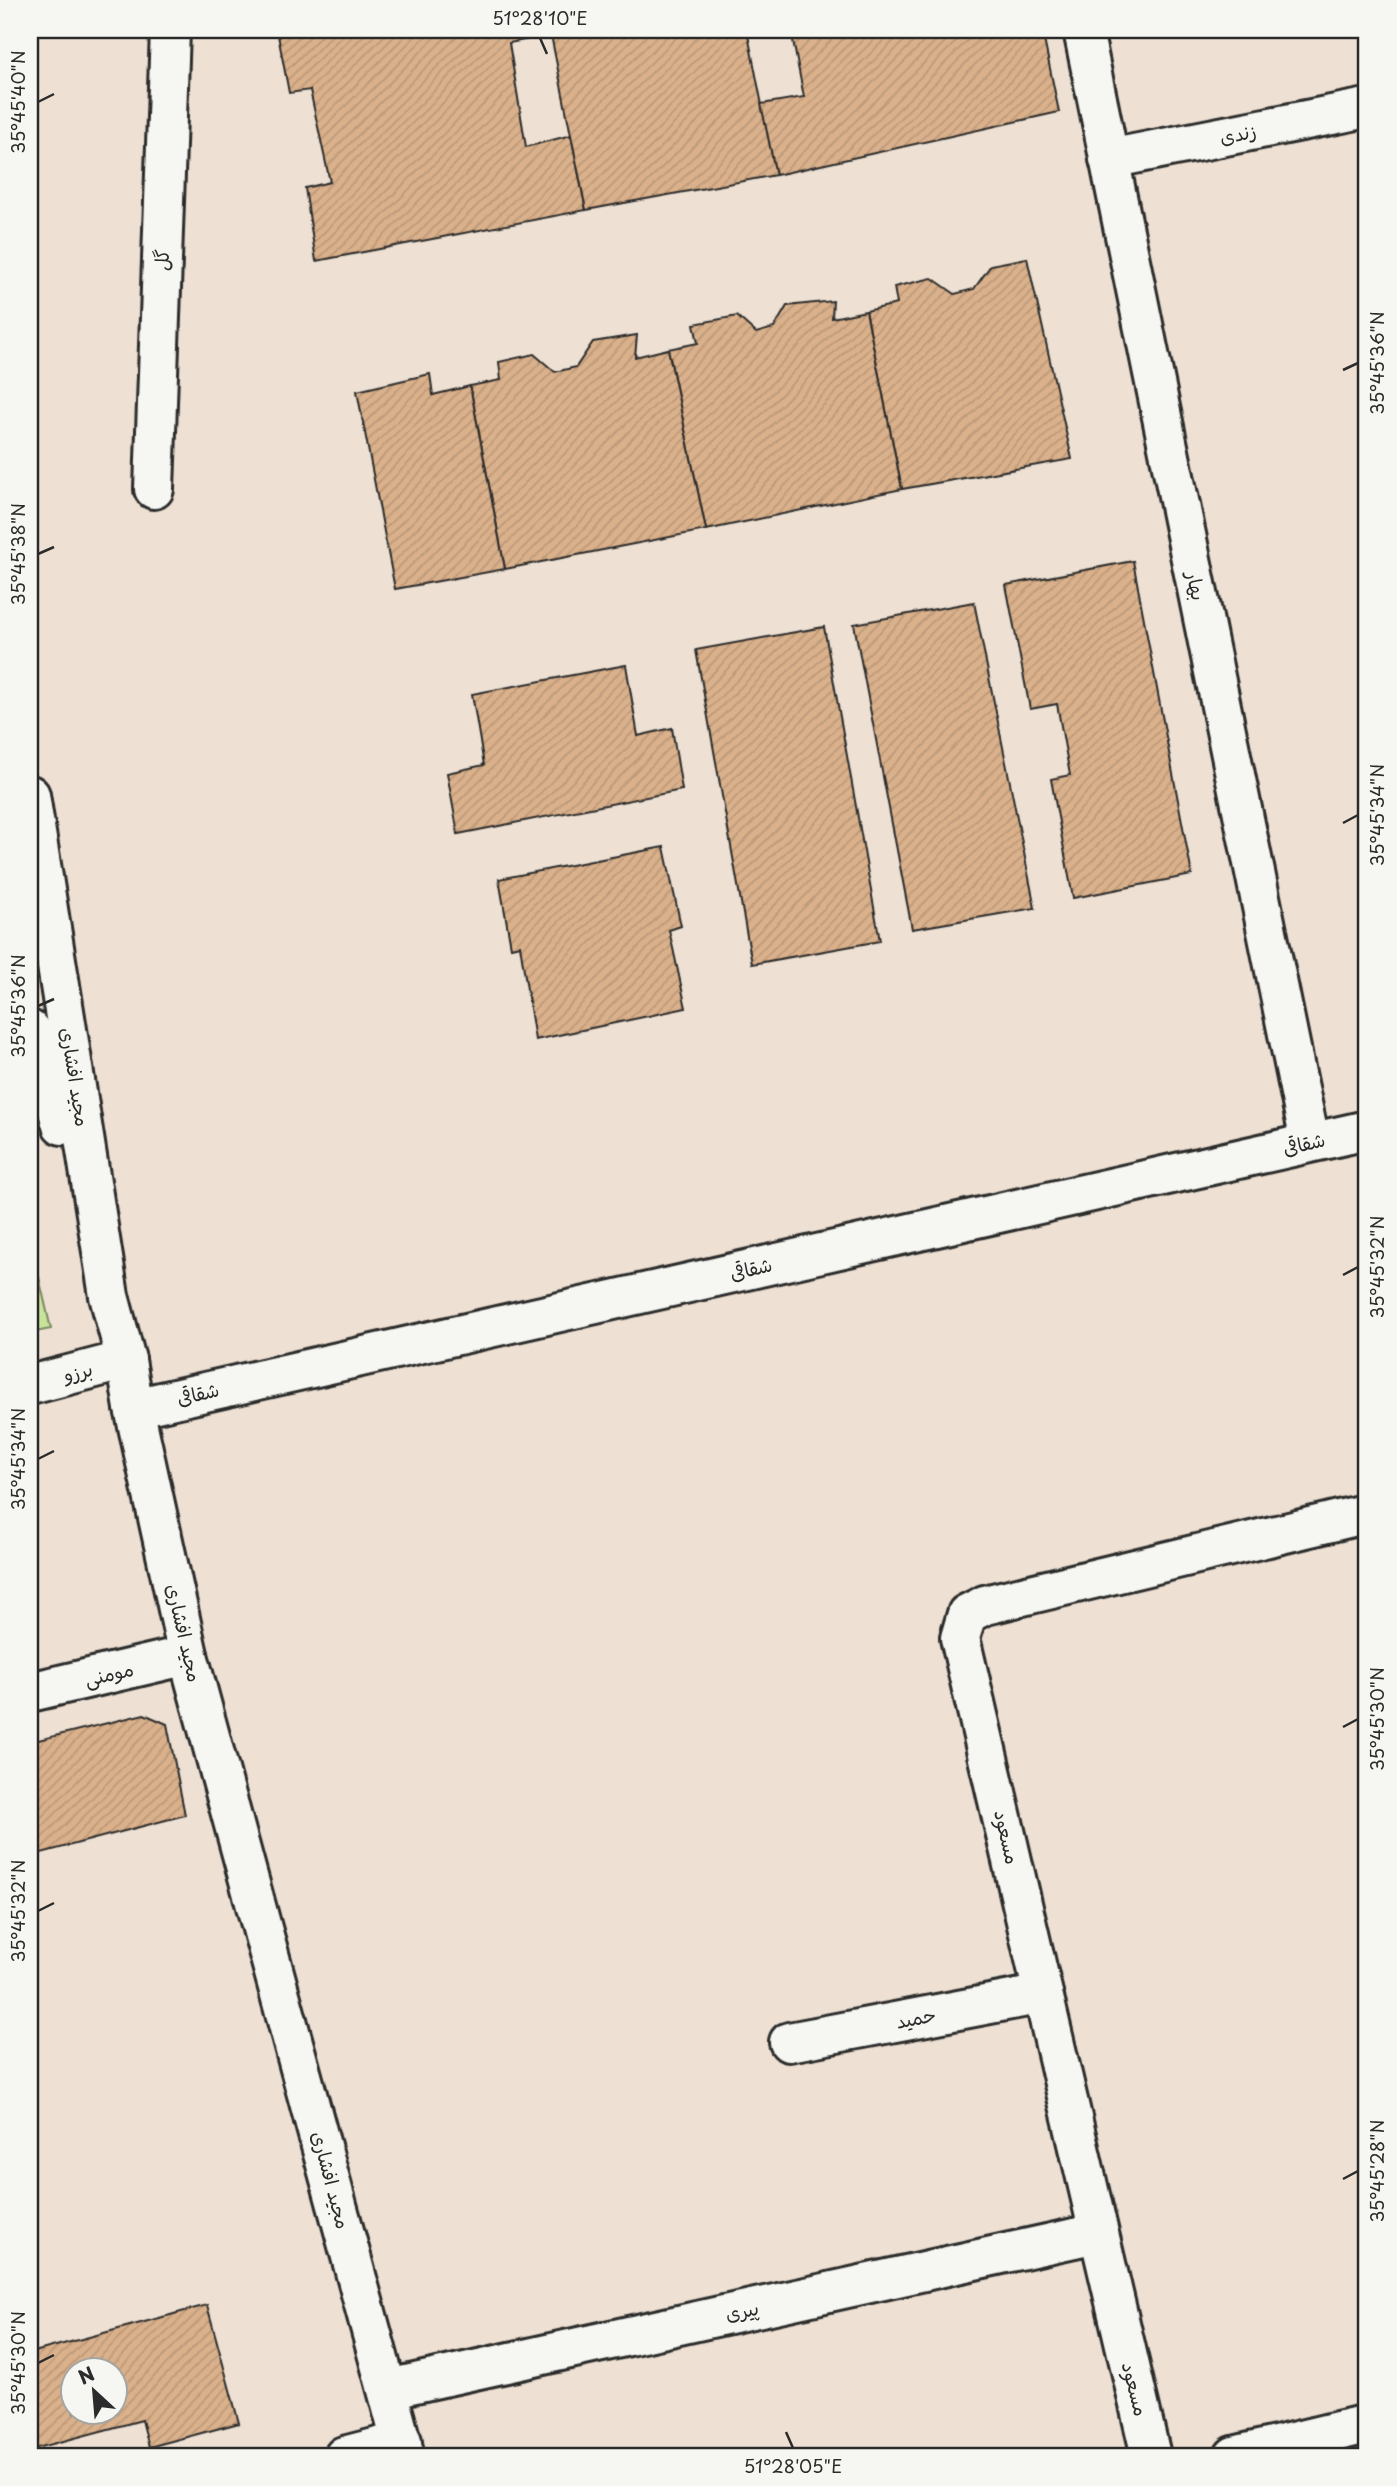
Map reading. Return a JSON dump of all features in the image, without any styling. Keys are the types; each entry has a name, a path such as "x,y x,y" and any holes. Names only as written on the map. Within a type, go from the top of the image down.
{"street":[{"name":"گل","path":"154,489 170,30"},
{"name":"بهار","path":"1083,30 1310,1142"},
{"name":"زندی","path":"1109,159 1366,115"},
{"name":"مجید افشاری","path":"30,795 109,1296 127,1360 134,1408 188,1655 403,2449"},
{"path":"30,1030 39,1043 109,1296"},
{"name":"شقاقی","path":"134,1408 1367,1130"},
{"name":"برزو","path":"30,1385 127,1360"},
{"name":"مسعود","path":"1152,2456 1097,2233 960,1638 967,1614 985,1605 1360,1515"},
{"name":"مومنی","path":"30,1692 188,1655"},
{"name":"حمید","path":"789,2042 1043,1994"},
{"name":"پیری","path":"388,2389 1097,2233"},
{"path":"1234,2456 1367,2424"},
{"path":"344,2456 403,2449"}],"green space":[{"path":"30,1238 51,1329 30,1333"}],"building":[{"path":"277,30 550,30 551,35 509,43 526,147 571,135 586,210 316,261 305,188 330,182 310,90 289,93"},
{"path":"550,30 747,30 776,175 586,210"},
{"path":"791,30 1042,30 1059,112 776,175 761,104 804,97"},
{"path":"1027,258 1072,459 902,489 866,311 897,304 894,287 932,278 955,294 974,289 991,265"},
{"path":"833,301 832,318 866,311 902,489 706,530 668,349 698,343 694,324 737,316 756,333 774,328 787,306"},
{"path":"637,335 635,357 668,349 706,530 505,569 470,386 501,380 499,362 534,354 555,372 576,367 593,342"},
{"path":"430,374 433,395 470,386 505,569 395,589 357,391"},
{"path":"1133,561 1192,875 1073,898 1051,779 1070,775 1057,704 1030,709 1006,585"},
{"path":"974,602 1035,908 912,929 854,624"},
{"path":"824,627 880,941 752,964 696,650"},
{"path":"626,665 638,736 672,728 682,790 458,834 447,773 484,765 472,694"},
{"path":"664,847 681,926 669,930 686,1008 535,1040 520,945 511,947 499,879"},
{"path":"144,1714 167,1724 185,1815 30,1856 30,1742"},
{"path":"207,2305 239,2423 149,2447 142,2420 130,2423 130,2356 60,2356 60,2426 120,2426 30,2450 30,2353"}]}
